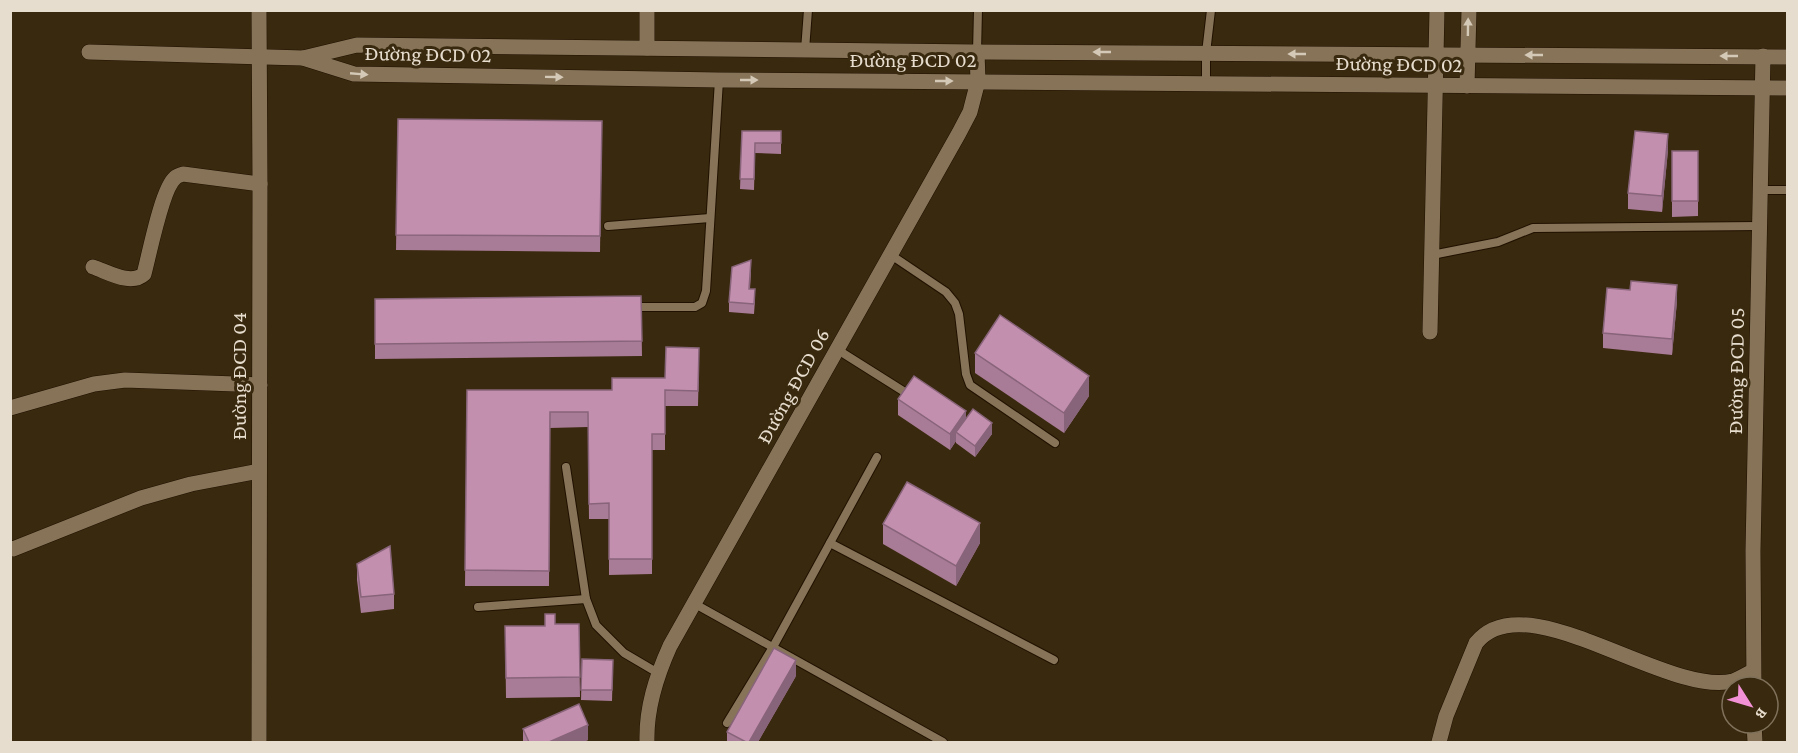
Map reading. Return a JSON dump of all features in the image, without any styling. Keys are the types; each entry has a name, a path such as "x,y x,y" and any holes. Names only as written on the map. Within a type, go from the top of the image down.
{"street":[{"name":"Đường ĐCD 04","path":"259,10 259,742"},
{"path":"647,10 647,48"},
{"path":"1430,333 1437,10"},
{"path":"1467,86 1469,10"},
{"name":"Đường ĐCD 02","path":"303,58 357,45 977,52 1788,57"},
{"path":"89,52 303,58"},
{"name":"Đường ĐCD 06","path":"647,742 650,703 658,673 670,646 970,112 978,81 977,52"},
{"name":"Đường ĐCD 05","path":"1753,675 1753,550 1764,56"},
{"name":"Đường ĐCD 02","path":"303,58 354,74 719,80 1788,88"},
{"path":"93,267 130,280 139,279 144,274 164,202 175,177 183,174 260,184"},
{"path":"10,408 107,381 260,385"},
{"path":"10,548 13,549 141,498 191,484 260,471"},
{"path":"1439,742 1462,672 1476,643 1482,635 1505,624 1518,623 1567,635 1675,674 1712,682 1733,681 1753,671"}],"lane":[{"path":"805,50 808,10"},
{"path":"977,52 978,10"},
{"path":"1206,83 1206,53 1211,10"},
{"path":"624,307 695,307 702,303 706,291 719,80"},
{"path":"1761,190 1788,190"},
{"path":"608,226 710,218"},
{"path":"1432,255 1498,242 1533,228 1760,226"},
{"path":"891,255 946,292 955,303 959,314 966,374 970,385 1055,443"},
{"path":"838,350 918,400"},
{"path":"727,723 773,647 877,457"},
{"path":"566,467 586,599 596,625 624,652 658,673"},
{"path":"830,543 1054,660"},
{"path":"478,607 586,599"},
{"path":"695,604 943,742"}],"building":[{"path":"398,119 602,121 600,236 396,235"},
{"path":"742,131 781,131 781,143 755,143 754,179 740,179"},
{"path":"1635,131 1668,134 1662,196 1628,193"},
{"path":"1672,151 1698,151 1698,201 1672,201"},
{"path":"751,260 749,289 755,289 754,304 729,302 732,267"},
{"path":"1631,281 1677,285 1672,339 1603,333 1607,288 1630,290"},
{"path":"641,296 642,341 375,344 375,299"},
{"path":"1000,315 1089,376 1064,413 975,353"},
{"path":"666,347 699,348 698,391 665,390 665,434 652,434 652,559 609,559 609,503 589,504 588,412 550,412 549,571 465,570 467,390 612,390 612,378 665,378"},
{"path":"914,376 966,411 950,434 898,399"},
{"path":"973,409 992,423 975,446 956,432"},
{"path":"907,482 980,523 956,566 883,524"},
{"path":"390,546 394,594 361,597 357,564"},
{"path":"545,614 555,614 555,624 579,624 580,677 506,678 505,626 545,626"},
{"path":"774,648 796,660 749,742 746,742 727,732"},
{"path":"582,659 613,660 612,690 581,690"},
{"path":"579,704 588,725 549,742 529,742 523,729"}]}
